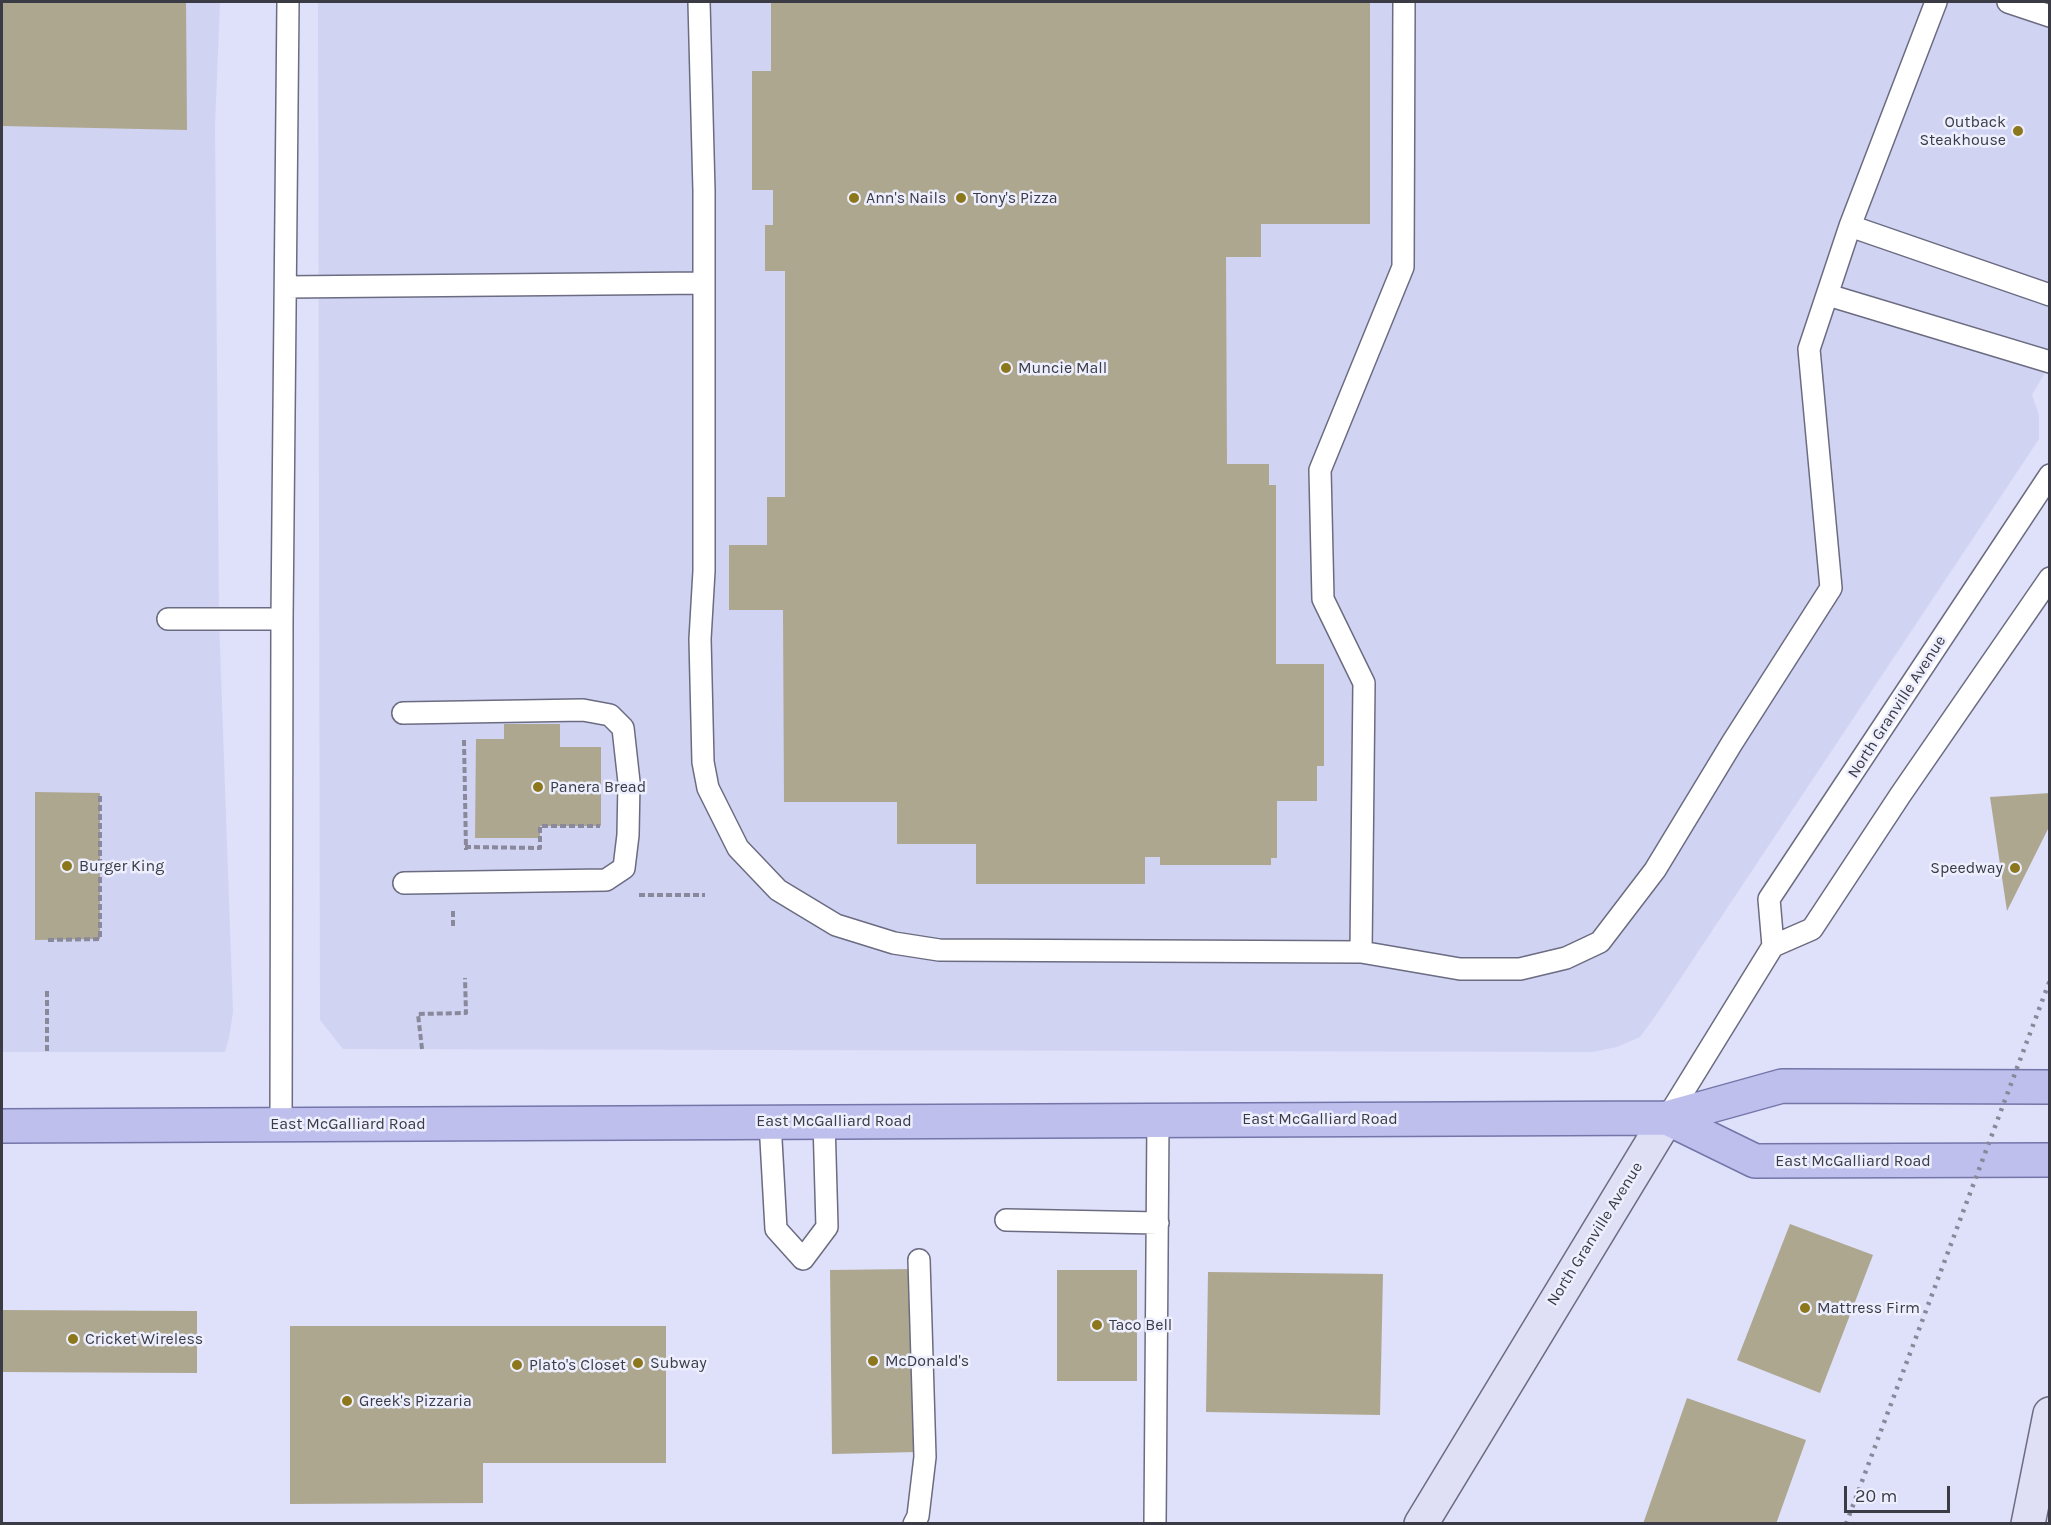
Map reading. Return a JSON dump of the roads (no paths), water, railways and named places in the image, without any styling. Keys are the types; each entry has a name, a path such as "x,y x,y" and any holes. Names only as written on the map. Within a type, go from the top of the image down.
{"main road":[{"name":"East McGalliard Road","path":"2,1126 1666,1118 1782,1086 2049,1088"},
{"name":"East McGalliard Road","path":"1666,1118 1755,1161 2049,1160"},
{"name":"North Granville Avenue","path":"1421,1524 1666,1118"},
{"path":"2028,1524 2049,1414"}],"lane":[{"path":"281,1124 282,619 288,2"},
{"path":"699,2 704,179 704,570 700,639 703,762 708,788 738,848 778,890 836,925 894,943 939,950 1361,952 1460,969 1520,969 1566,958 1600,942 1655,870 1732,743 1831,588 1809,349 1850,226 1936,2"},
{"path":"1361,952 1364,683 1323,599 1320,470 1403,267 1404,2"},
{"path":"2008,2 2049,16"},
{"path":"1850,226 2049,295"},
{"path":"286,287 704,283"},
{"path":"1828,295 2049,362"},
{"name":"North Granville Avenue","path":"1666,1118 1773,946 1769,899 2049,475"},
{"path":"1773,946 1812,929 2049,578"},
{"path":"168,619 282,619"},
{"path":"403,713 583,710 610,715 623,728 629,782 628,835 624,868 606,880 404,883"},
{"path":"1155,1524 1158,1120"},
{"path":"770,1122 776,1229 803,1259 827,1227 824,1121"},
{"path":"1006,1220 1158,1223"},
{"path":"914,1524 918,1516 926,1457 919,1260"}],"railway":[{"path":"1846,1524 2050,980"}],"place":[{"name":"Outback Steakhouse","path":"2018,131"},
{"name":"Ann's Nails","path":"854,198"},
{"name":"Tony's Pizza","path":"961,198"},
{"name":"Muncie Mall","path":"1006,368"},
{"name":"Panera Bread","path":"538,787"},
{"name":"Burger King","path":"67,866"},
{"name":"Speedway","path":"2015,868"},
{"name":"Mattress Firm","path":"1805,1308"},
{"name":"Taco Bell","path":"1097,1325"},
{"name":"Cricket Wireless","path":"73,1339"},
{"name":"McDonald's","path":"873,1361"},
{"name":"Subway","path":"638,1363"},
{"name":"Plato's Closet","path":"517,1365"},
{"name":"Greek's Pizzaria","path":"347,1401"}]}
